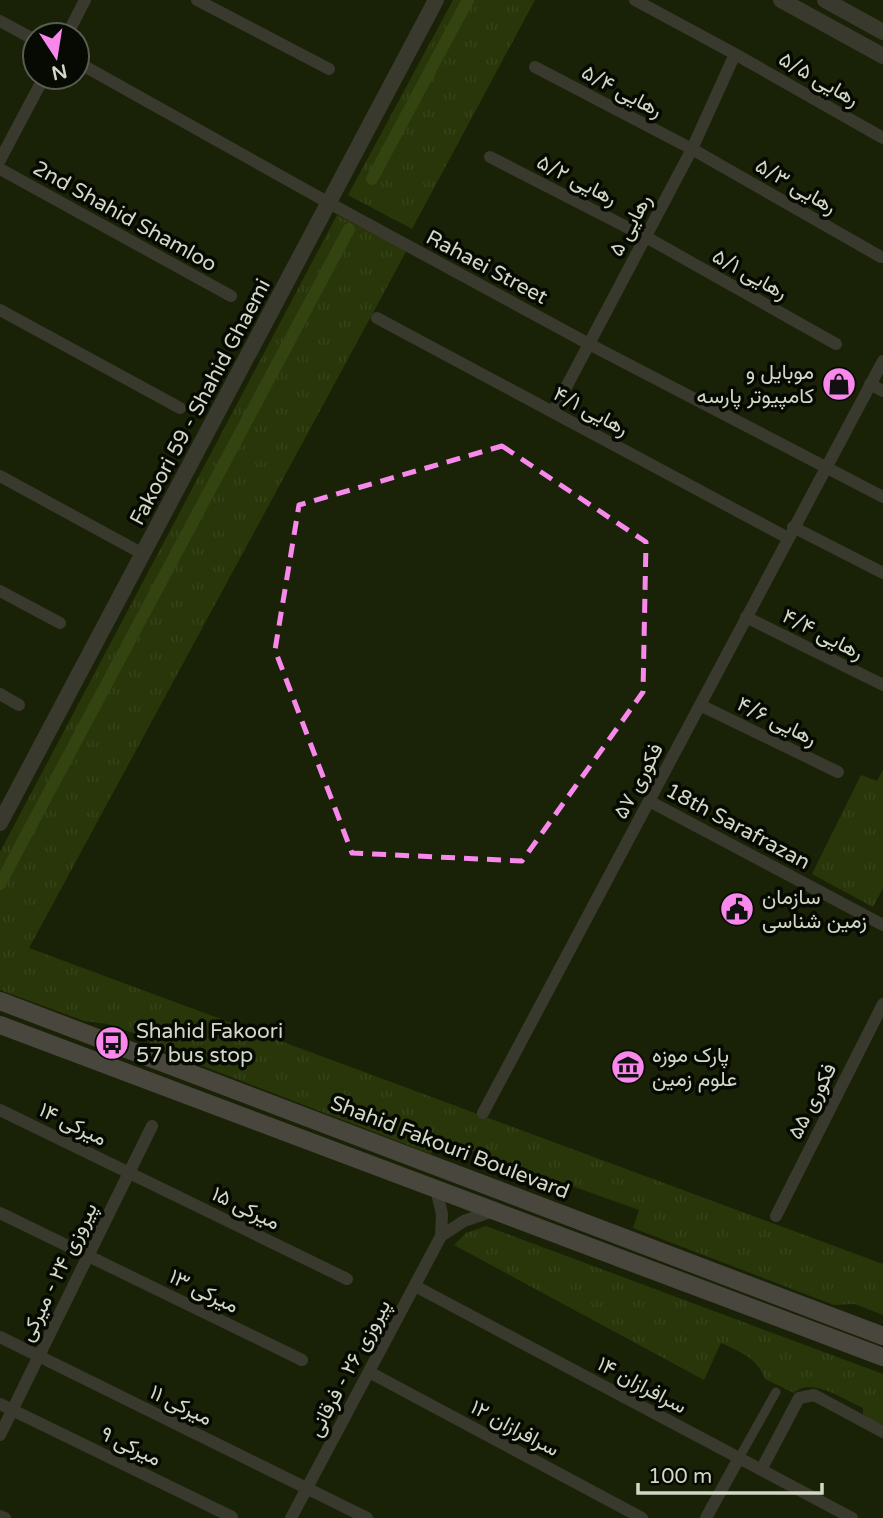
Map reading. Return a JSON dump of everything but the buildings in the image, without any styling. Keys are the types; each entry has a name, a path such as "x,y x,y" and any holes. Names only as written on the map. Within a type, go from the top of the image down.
{"main road":[{"name":"Shahid Fakouri Boulevard","path":"0,1001 883,1336"},
{"name":"Shahid Fakouri Boulevard","path":"0,1025 883,1357"}],"street":[{"path":"74,21 85,0"},
{"path":"197,0 329,69"},
{"name":"Fakoori 59 - Shahid Ghaemi","path":"0,823 436,0"},
{"name":"رهایی ۵/۵","path":"635,0 883,138"},
{"path":"781,0 883,57"},
{"path":"825,0 883,32"},
{"path":"0,21 21,32"},
{"name":"رهایی ۵","path":"553,412 692,149 735,54"},
{"name":"رهایی ۵/۴","path":"535,67 692,149"},
{"name":"Rahaei Street","path":"91,70 589,344 883,497"},
{"path":"0,160 37,91"},
{"name":"رهایی ۵/۳","path":"692,149 881,257"},
{"name":"رهایی ۵/۲","path":"491,157 646,237"},
{"name":"2nd Shahid Shamloo","path":"0,169 231,296"},
{"name":"رهایی ۵/۱","path":"646,237 836,344"},
{"path":"0,310 180,408"},
{"name":"رهایی ۴/۱","path":"377,318 553,412 790,533 883,573"},
{"name":"فکوری ۵۷","path":"484,1113 883,360"},
{"path":"870,384 883,391"},
{"path":"0,476 143,554"},
{"path":"0,591 60,623"},
{"name":"رهایی ۴/۴","path":"746,617 883,685"},
{"path":"0,694 19,705"},
{"name":"رهایی ۴/۶","path":"699,705 838,772"},
{"name":"18th Sarafrazan","path":"649,801 883,925"},
{"name":"فکوری ۵۵","path":"776,1216 883,1004"},
{"name":"میرکی ۱۴","path":"0,1110 129,1173"},
{"name":"پیروزی ۲۴ - میرکی","path":"0,1435 6,1407 38,1357 152,1126"},
{"name":"میرکی ۱۵","path":"129,1173 347,1279"},
{"path":"436,1189 442,1214 441,1236"},
{"path":"441,1236 464,1221 494,1211"},
{"name":"میرکی ۱۳","path":"0,1213 302,1360"},
{"name":"پیروزی ۲۶ - فرقانی","path":"291,1518 441,1236"},
{"name":"سرافرازان ۱۴","path":"415,1286 852,1518"},
{"name":"میرکی ۱۱","path":"0,1337 367,1518"},
{"name":"سرافرازان ۱۲","path":"369,1372 642,1518"},
{"path":"706,1518 776,1392"},
{"path":"761,1470 799,1398 814,1395 883,1432"},
{"name":"میرکی ۹","path":"6,1407 232,1517"}],"highlighted area":[{"path":"502,446 646,542 643,692 522,861 352,853 275,650 299,505"}],"green space":[{"path":"453,0 535,0 412,229 348,195"},
{"path":"337,215 407,250 29,948 883,1264 883,1315 855,1304 834,1305 633,1228 639,1210 437,1138 431,1154 156,1048 141,1036 108,1024 84,1021 0,990 0,852"},
{"path":"883,770 883,888 873,907 812,874 861,775 877,781"},
{"path":"486,1226 883,1374 883,1425 863,1416 863,1408 828,1391 809,1387 794,1393 765,1379 753,1361 721,1343 704,1380 454,1245 466,1233"}],"waterway":[{"path":"372,179 468,0"},
{"path":"0,884 349,229"}],"place":[{"name":"موبایل و کامپیوتر پارسه","path":"839,384"},
{"name":"سازمان زمین شناسی","path":"737,909"},
{"name":"Shahid Fakoori 57 bus stop","path":"112,1043"},
{"name":"پارک موزه علوم زمین","path":"628,1067"}]}
